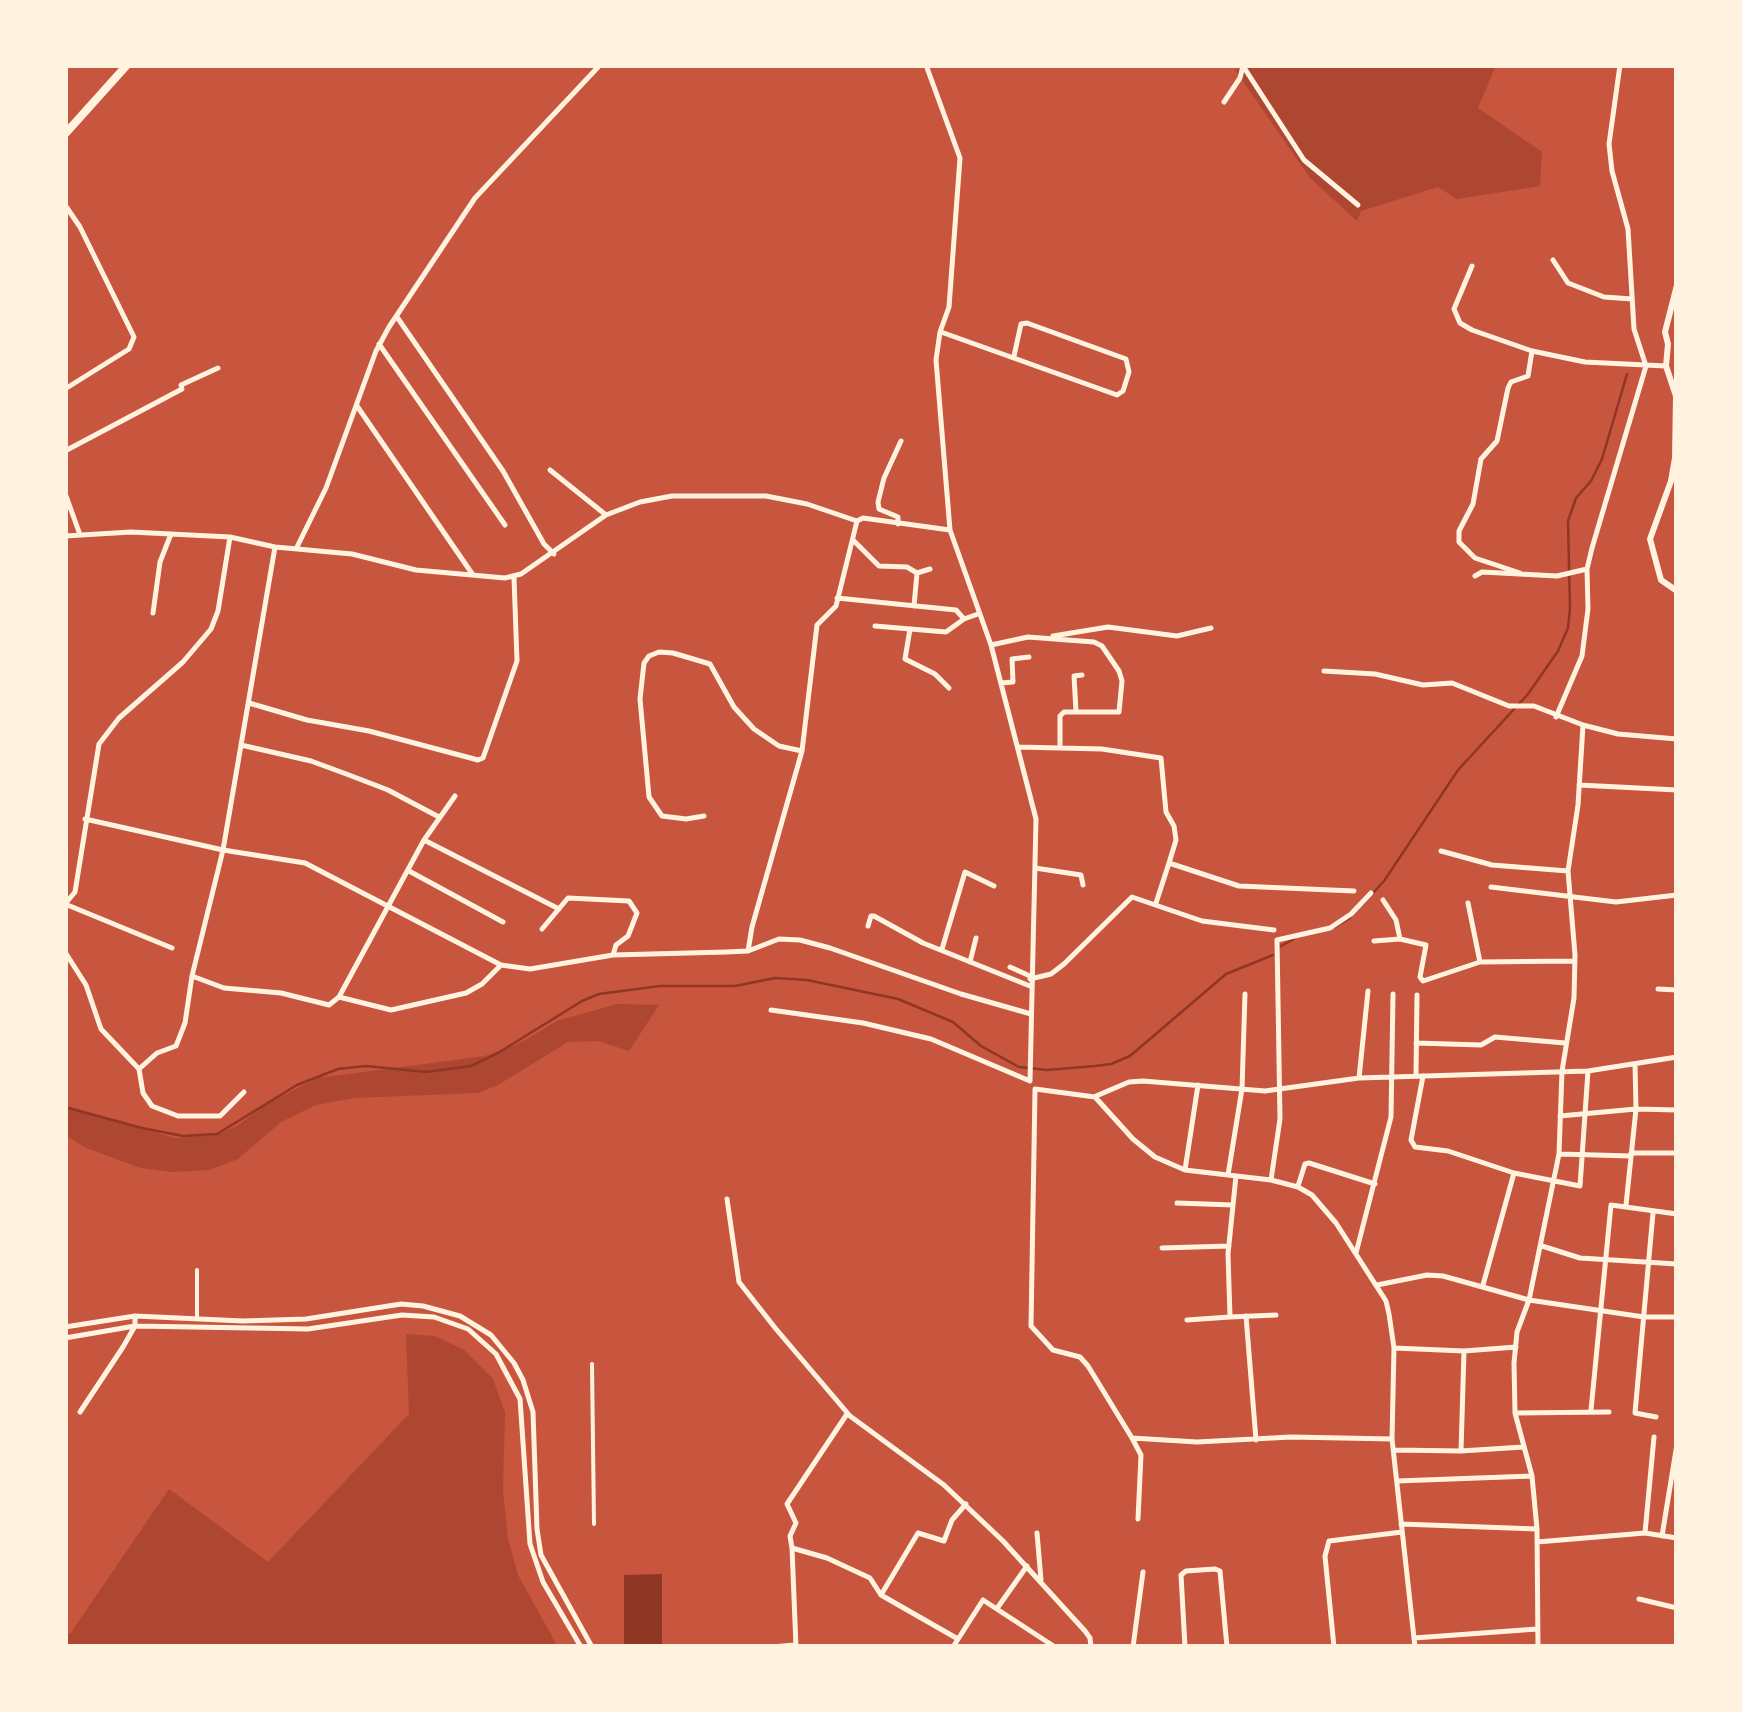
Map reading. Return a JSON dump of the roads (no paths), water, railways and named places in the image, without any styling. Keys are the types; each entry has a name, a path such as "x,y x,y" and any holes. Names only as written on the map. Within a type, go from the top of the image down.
{"highway":[{"path":"65,134 127,65"}],"street":[{"path":"297,548 332,473 380,344 396,317 476,198 600,65"},
{"path":"926,65 960,158 949,307 936,360 950,530 991,645 1036,819 1030,980 1030,1078 1035,1088 1030,1326 1053,1350 1080,1358 1088,1366 1132,1438 1141,1455 1138,1519"},
{"path":"1224,102 1244,65"},
{"path":"1244,65 1304,160 1358,206"},
{"path":"1556,717 1582,656 1588,609 1587,569 1646,366 1634,329 1628,229 1609,144 1620,65"},
{"path":"65,205 134,337 128,348 65,389"},
{"path":"1553,260 1568,283 1604,296 1632,299"},
{"path":"1472,266 1455,300 1460,323 1532,351 1585,362 1667,368 1677,374"},
{"path":"1677,286 1665,332 1667,368 1676,396 1675,458 1650,539 1661,580 1677,591"},
{"path":"396,317 503,470 554,554"},
{"path":"940,332 1118,395 1129,372 1126,359 1026,323 1021,324 1014,356"},
{"path":"1668,344 1677,334"},
{"path":"380,344 505,524"},
{"path":"1520,573 1475,558 1459,542 1459,531 1472,504 1481,459 1497,441 1508,388 1511,382 1528,376 1532,351"},
{"path":"65,451 218,368"},
{"path":"357,406 473,575"},
{"path":"898,524 898,518 879,510 878,502 901,441"},
{"path":"550,470 606,515"},
{"path":"65,493 80,534"},
{"path":"65,536 230,537 275,547 352,554 416,570 514,578 606,515 653,499 701,494 791,500 857,520 950,530"},
{"path":"748,950 802,751 817,625 836,606 857,520"},
{"path":"153,613 160,562 171,534"},
{"path":"172,948 65,904 75,892 99,744 119,718 183,662 211,629 218,611 230,537"},
{"path":"853,540 880,566 907,567 917,573 930,569"},
{"path":"139,1069 179,1042 223,850 275,547"},
{"path":"1475,576 1482,572 1567,575 1587,569"},
{"path":"914,606 917,573"},
{"path":"249,703 307,720 369,730 478,760 483,758 517,661 514,578"},
{"path":"837,598 956,610 964,619"},
{"path":"875,626 946,632 979,613"},
{"path":"991,645 1108,627 1177,636 1211,628"},
{"path":"910,629 905,659 935,674 949,688"},
{"path":"1050,637 1098,644 1119,671 1122,692 1119,712 1064,712 1060,716 1060,746"},
{"path":"704,816 662,816 650,798 640,699 644,663 649,656 660,652 710,664 734,707 754,729 779,746 802,751"},
{"path":"1001,683 1012,682 1012,659 1029,657"},
{"path":"1324,671 1375,674 1423,684 1452,682 1513,706 1534,706 1556,717 1618,734 1677,739"},
{"path":"1076,711 1074,676 1082,675"},
{"path":"1538,1647 1538,1529 1532,1476 1515,1413 1516,1347 1542,1246 1558,1154 1562,1071 1574,998 1567,894 1583,725"},
{"path":"241,745 311,761 388,790 438,817"},
{"path":"1018,748 1060,746 1161,758 1166,812 1176,840 1156,903"},
{"path":"1579,785 1677,790"},
{"path":"192,976 224,988 281,993 329,1004 339,997 424,840 454,796"},
{"path":"85,819 223,850 305,863 501,965 530,970 613,954 748,950 778,939 800,940 1031,1014"},
{"path":"424,840 559,909"},
{"path":"1441,850 1492,864 1568,871"},
{"path":"1170,863 1239,886 1354,891"},
{"path":"1035,868 1080,875 1083,885"},
{"path":"409,871 503,922"},
{"path":"942,950 965,872 994,886"},
{"path":"1491,887 1616,902 1677,895"},
{"path":"1270,1180 1280,1090 1277,940 1330,928 1371,893"},
{"path":"868,926 874,916 923,943 1030,980 1050,974 1064,964 1132,897 1202,920 1274,930"},
{"path":"542,929 568,898 629,901 636,914 628,936 616,945 613,954"},
{"path":"1383,900 1396,920 1400,939"},
{"path":"1468,903 1480,962"},
{"path":"970,962 976,938"},
{"path":"1374,941 1400,939 1426,945 1420,976 1423,981 1480,962 1574,961"},
{"path":"65,952 86,985 101,1028 139,1069 147,1102 178,1116 220,1116 244,1092"},
{"path":"339,997 378,1010 408,1008 466,993 501,965"},
{"path":"1010,966 1030,980"},
{"path":"1658,989 1677,990"},
{"path":"1359,1078 1368,991"},
{"path":"1227,1176 1242,1089 1246,994"},
{"path":"1356,1253 1391,1117 1393,994"},
{"path":"1418,996 1416,1043 1420,1075 1413,1145 1448,1151 1514,1173 1580,1186 1588,1071"},
{"path":"772,1010 863,1022 931,1039 1030,1078"},
{"path":"1416,1043 1481,1045 1496,1037 1567,1042"},
{"path":"1035,1088 1095,1096 1129,1082 1154,1080 1280,1090 1359,1078 1588,1071 1677,1057"},
{"path":"1626,1206 1636,1109 1635,1064"},
{"path":"1184,1170 1198,1085"},
{"path":"1095,1096 1133,1139 1155,1157 1184,1170 1298,1186 1320,1205 1386,1301 1394,1348 1392,1440 1415,1647"},
{"path":"1560,1116 1636,1109 1677,1110"},
{"path":"1558,1154 1677,1152"},
{"path":"1298,1186 1305,1164 1309,1163 1376,1184"},
{"path":"1483,1286 1514,1173"},
{"path":"1230,1317 1229,1246 1236,1176"},
{"path":"727,1198 739,1282 847,1413 966,1504 1028,1566 1090,1638 1091,1647"},
{"path":"1176,1203 1234,1205"},
{"path":"1591,1410 1611,1205 1677,1214"},
{"path":"1654,1212 1634,1413 1656,1417"},
{"path":"1162,1248 1229,1246"},
{"path":"1542,1246 1580,1258 1677,1264"},
{"path":"197,1270 197,1318"},
{"path":"1376,1285 1427,1275 1530,1300 1644,1316 1677,1316"},
{"path":"418,1305 418,1315"},
{"path":"65,1327 134,1316 243,1321 306,1319 376,1307 418,1305 446,1310 484,1330 524,1380 533,1412 541,1555 592,1647"},
{"path":"376,1307 377,1317"},
{"path":"65,1338 135,1326 308,1328 418,1315 459,1324 478,1335 515,1384 522,1410 525,1512 530,1544 543,1582 581,1647"},
{"path":"1187,1320 1276,1315"},
{"path":"80,1412 135,1326 134,1316"},
{"path":"1246,1316 1256,1440"},
{"path":"1394,1348 1464,1351 1516,1347"},
{"path":"1460,1451 1464,1351"},
{"path":"592,1364 594,1524"},
{"path":"1515,1413 1608,1412"},
{"path":"771,1647 795,1646 790,1536 796,1523 787,1504 847,1413"},
{"path":"1645,1534 1654,1436"},
{"path":"1132,1438 1197,1442 1292,1437 1392,1440"},
{"path":"1662,1536 1677,1444"},
{"path":"1394,1450 1524,1447"},
{"path":"1397,1481 1532,1476"},
{"path":"882,1595 918,1533 944,1541 952,1520 966,1504"},
{"path":"1334,1647 1325,1549 1330,1541 1401,1528 1538,1529"},
{"path":"1036,1532 1041,1583"},
{"path":"1537,1542 1645,1534 1677,1538"},
{"path":"792,1548 827,1558 870,1578 882,1595 958,1639"},
{"path":"998,1608 1028,1566"},
{"path":"1186,1647 1182,1573 1215,1569 1220,1572 1227,1647"},
{"path":"1133,1647 1143,1572"},
{"path":"1640,1599 1677,1608"},
{"path":"954,1647 983,1600 1056,1647"},
{"path":"1414,1638 1538,1629"}],"waterway":[{"path":"1362,905 1384,881 1458,770 1528,694 1558,651 1568,628 1570,608 1568,521 1576,498 1591,481 1602,459 1627,374"},
{"path":"1335,927 1350,918"},
{"path":"1279,947 1294,939"},
{"path":"65,1107 183,1136 217,1134 297,1085 338,1069 366,1066 426,1072 471,1066 599,994 660,986 735,986 775,978 807,980 898,999 953,1022 981,1046 1019,1067 1047,1070 1111,1064 1130,1056 1226,974 1273,955"}]}
